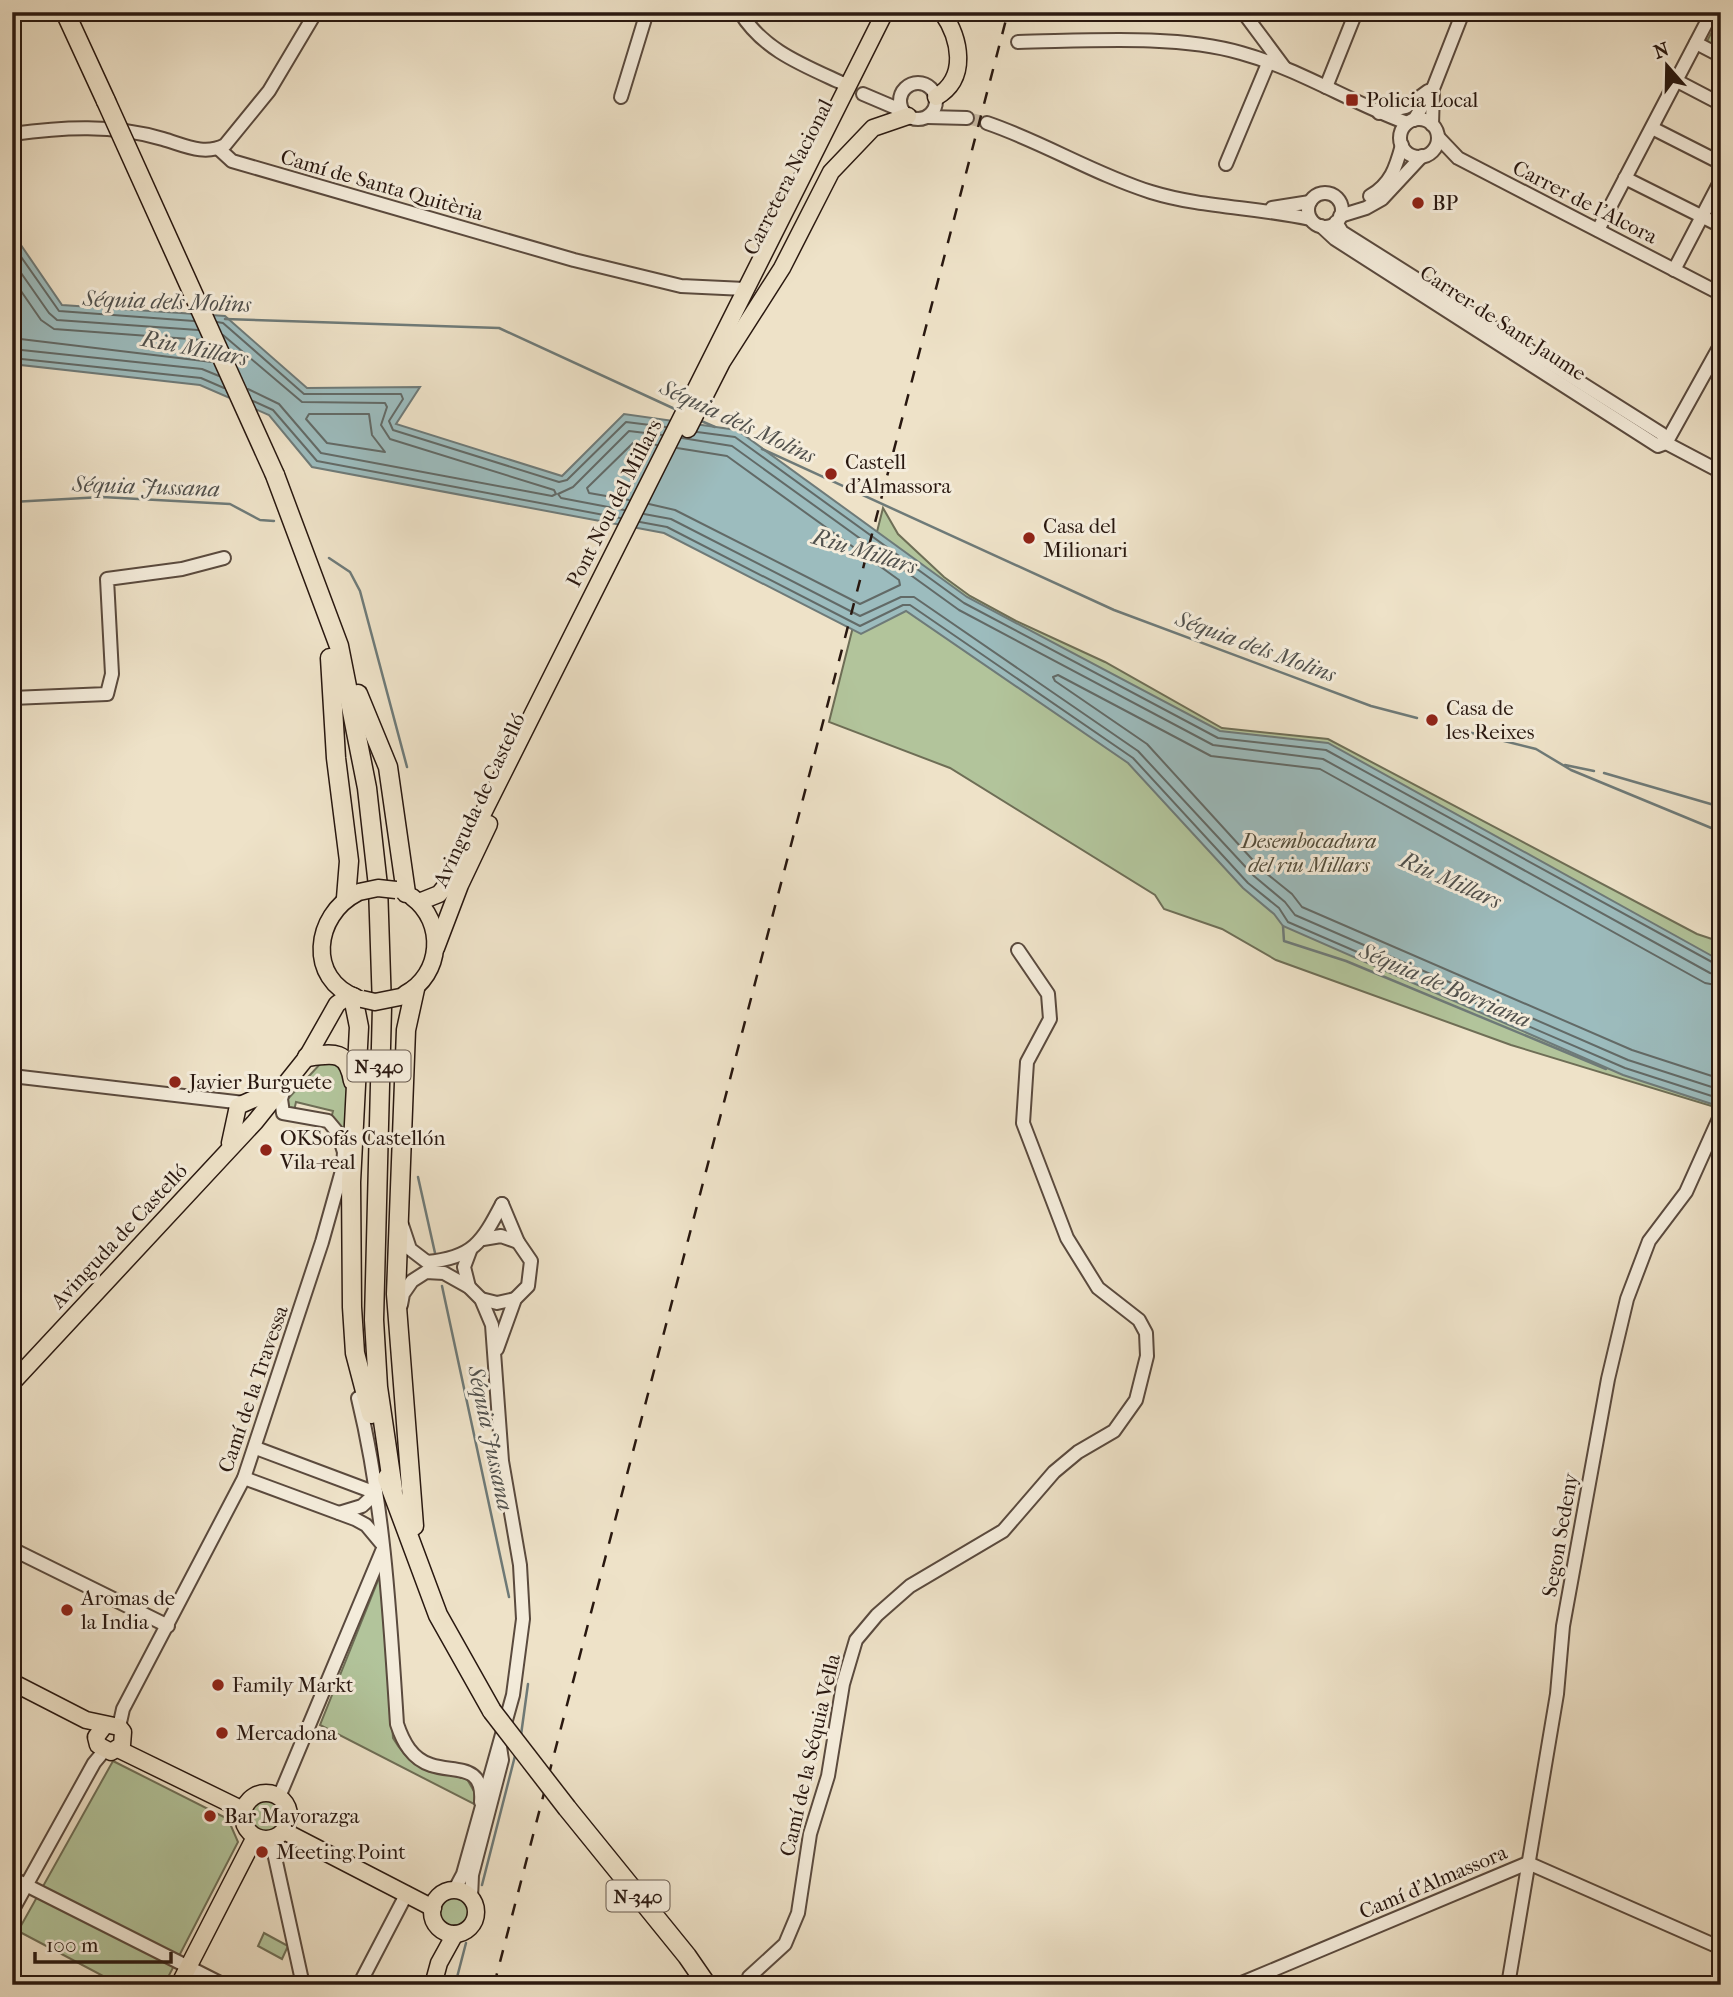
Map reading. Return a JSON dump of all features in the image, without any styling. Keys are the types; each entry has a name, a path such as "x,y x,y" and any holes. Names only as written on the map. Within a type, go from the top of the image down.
{"highway":[{"name":"N-340","path":"65,12 275,475 339,646 367,788 379,899 382,1007 373,1320 385,1491 438,1615 492,1711 687,1956 707,1985"},
{"path":"319,587 316,602 332,671 336,758 353,895"},
{"path":"339,646 388,767 407,895"},
{"path":"408,993 396,1294 408,1463 417,1537 414,1554"},
{"path":"355,997 359,1027 351,1182 355,1353 385,1474 385,1491"},
{"path":"307,1057 329,1054 342,1057 350,1065 355,1114"}],"main road":[{"path":"936,99 943,93 956,71 960,47 954,29 942,12"},
{"name":"Carretera Nacional","path":"717,359 746,289 886,14"},
{"name":"Carretera Nacional","path":"717,359 729,342 886,14"},
{"path":"717,359 782,268 831,172 873,128 905,113"},
{"name":"Pont Nou del Millars","path":"559,671 717,359"},
{"name":"Avinguda de Castelló","path":"407,895 439,894 448,883 559,671"},
{"name":"Avinguda de Castelló","path":"436,947 460,885 559,671"},
{"path":"378,888 407,895 431,923 436,947 433,964 408,993 375,1002 355,997 328,974 322,951 323,928 336,906 353,895 378,888"},
{"name":"Avinguda de Castelló","path":"326,1021 328,974"},
{"name":"Avinguda de Castelló","path":"12,1383 229,1149 246,1114 286,1083 307,1057 337,1004 355,997"},
{"path":"12,1682 86,1720 111,1738"},
{"path":"12,1693 111,1738 245,1806"},
{"path":"179,1985 188,1967 274,1832 288,1809 279,1797 259,1794 245,1806 244,1825 274,1832 435,1903"},
{"path":"274,1832 407,1893 435,1903"},
{"path":"454,1891 471,1898 475,1917 468,1929 447,1931 433,1919 435,1903 454,1891"},
{"path":"433,1985 447,1931"}],"street":[{"path":"219,149 269,91 316,12"},
{"path":"621,97 646,12"},
{"path":"740,12 752,32 771,48 842,83"},
{"path":"1243,12 1284,68"},
{"path":"1326,87 1356,12"},
{"path":"1434,86 1435,131 1431,155 1382,199 1338,219 1316,222 1310,202 1322,194 1347,203 1362,201 1379,191 1394,172 1401,142 1410,122 1434,86 1463,12"},
{"path":"1598,230 1711,13"},
{"path":"1018,42 1164,42 1237,51 1269,61 1379,113 1410,122 1425,120 1435,131"},
{"path":"1696,43 1721,56"},
{"path":"1226,164 1269,61"},
{"path":"1676,81 1721,104"},
{"path":"863,94 921,119 964,117 936,99 930,88 921,83 910,85 902,93 878,100"},
{"path":"1379,113 1406,107 1434,86"},
{"path":"902,93 905,113"},
{"path":"928,117 936,99"},
{"path":"1379,113 1410,154 1458,159"},
{"name":"Carrer de Sant Jaume","path":"987,123 1027,136 1091,169 1151,192 1209,206 1266,209 1316,222 1347,246 1658,446 1666,443"},
{"name":"Camí de Santa Quitèria","path":"12,134 79,127 114,128 204,151 219,149 232,161 574,260 681,286 746,289"},
{"path":"1652,128 1721,163"},
{"name":"Carrer de l'Alcora","path":"1435,131 1458,159 1721,294"},
{"path":"1625,178 1721,226"},
{"path":"1674,270 1721,180"},
{"path":"1336,198 1341,206 1338,219"},
{"name":"Carrer de Sant Jaume","path":"1266,209 1310,202"},
{"name":"Carrer de Sant Jaume","path":"1338,219 1342,232 1662,434 1666,443 1721,471"},
{"path":"1666,443 1721,344"},
{"path":"12,698 107,694 111,674 107,579 182,569 224,558"},
{"name":"Camí de la Séquia Vella","path":"747,1985 749,1977 785,1944 797,1913 810,1834 828,1776 843,1684 856,1640 877,1615 910,1586 1003,1531 1055,1472 1078,1452 1114,1431 1136,1400 1147,1356 1146,1333 1139,1320 1098,1287 1067,1238 1023,1123 1027,1062 1050,1019 1048,994 1018,950"},
{"path":"12,1076 213,1100 246,1114"},
{"name":"Camí de la Travessa","path":"12,1910 94,1763 111,1738 123,1709 244,1478 256,1448 322,1242 344,1152 338,1133 328,1121 283,1114 281,1099 286,1083"},
{"name":"Segon Sedeny","path":"1508,1985 1557,1694 1563,1626 1608,1380 1627,1299 1649,1241 1686,1192 1721,1114"},
{"path":"400,1186 402,1225 410,1249 427,1262 470,1251 483,1239 502,1204 518,1242 531,1261 528,1286 514,1299 495,1356"},
{"path":"483,1239 501,1236 518,1242"},
{"path":"469,1287 464,1267 470,1251"},
{"path":"399,1315 403,1294 412,1281 426,1272 444,1273 469,1287 481,1299 492,1325 496,1409 520,1565 523,1619 513,1695 500,1747 493,1759 472,1875 471,1898"},
{"path":"481,1299 497,1303 514,1299"},
{"path":"256,1448 385,1491"},
{"path":"244,1478 366,1525 382,1547"},
{"path":"339,1513 362,1506 385,1491"},
{"path":"385,1491 382,1547 387,1567 397,1724 403,1741 415,1756 431,1766 470,1773 482,1792 484,1815 463,1874 454,1891"},
{"path":"279,1797 382,1547"},
{"path":"12,1549 168,1626"},
{"path":"274,1832 303,1985"},
{"name":"Camí d'Almassora","path":"1237,1985 1528,1863 1721,1948"},
{"path":"12,1878 224,1985"},
{"path":"359,1985 407,1893"}],"green space":[{"path":"1718,20 1721,21 1721,51 1706,43"},
{"name":"Desembocadura del riu Millars","path":"883,508 898,534 944,577 970,596 1016,621 1105,662 1222,728 1328,739 1697,934 1721,942 1721,1109 1511,1045 1276,960 1222,929 1164,909 1155,895 950,768 829,722"},
{"path":"321,1063 341,1064 348,1081 346,1140 331,1119 333,1111 296,1102 294,1111 288,1108 285,1102"},
{"path":"381,1573 393,1738 416,1764 467,1779 475,1793 474,1804 320,1725"},
{"path":"113,1761 228,1819 238,1842 164,1985 120,1985 18,1931"},
{"path":"266,1800 277,1805 282,1816 277,1827 266,1832 255,1827 250,1816 255,1805"},
{"path":"453,1896 464,1900 468,1911 464,1922 453,1926 442,1922 438,1911 442,1900"},
{"path":"264,1933 288,1946 282,1959 258,1946"}],"water":[{"name":"Desembocadura del riu Millars","path":"12,232 62,305 225,316 307,388 420,387 396,424 562,476 624,414 737,430 967,597 1220,731 1328,743 1721,961 1721,1107 1623,1075 1283,926 1274,914 1243,888 1128,763 906,611 861,634 664,533 312,467 269,415 200,385 12,364"}],"waterway":[{"name":"Séquia dels Molins","path":"225,319 499,328 677,410"},
{"name":"Séquia dels Molins","path":"699,420 715,427"},
{"name":"Séquia dels Molins","path":"762,449 1114,610 1371,706 1417,718"},
{"name":"Séquia Jussana","path":"12,502 102,497 230,504 260,520 274,521"},
{"name":"Séquia Jussana","path":"329,558 350,572 360,591 407,767"},
{"name":"Séquia dels Molins","path":"1452,728 1536,749 1571,770 1721,832"},
{"path":"1565,765 1594,771"},
{"path":"1604,773 1721,807"},
{"name":"Séquia de Borriana","path":"1283,926 1284,941 1346,961 1606,1069"},
{"name":"Séquia Jussana","path":"418,1177 435,1253"},
{"name":"Séquia Jussana","path":"442,1286 509,1597"},
{"name":"Séquia Jussana","path":"521,1735 528,1684"},
{"name":"Séquia Jussana","path":"482,1885 516,1752"},
{"name":"Séquia Jussana","path":"455,1985 466,1943"}],"tunnel":[{"path":"967,118 987,123"}],"railway":[{"path":"494,1985 1008,12"}],"place":[{"name":"Policia Local","path":"1352,100"},
{"name":"BP","path":"1418,203"},
{"name":"Castell d'Almassora","path":"831,474"},
{"name":"Casa del Milionari","path":"1029,538"},
{"name":"Casa de les Reixes","path":"1432,720"},
{"name":"Javier Burguete","path":"175,1082"},
{"name":"OKSofás Castellón Vila-real","path":"266,1150"},
{"name":"Aromas de la India","path":"67,1610"},
{"name":"Family Markt","path":"218,1685"},
{"name":"Mercadona","path":"222,1733"},
{"name":"Bar Mayorazga","path":"210,1816"},
{"name":"Meeting Point","path":"262,1852"}],"water label":[{"name":"Riu Millars","path":"195,348"},
{"name":"Riu Millars","path":"865,551"},
{"name":"Riu Millars","path":"1451,880"}]}
